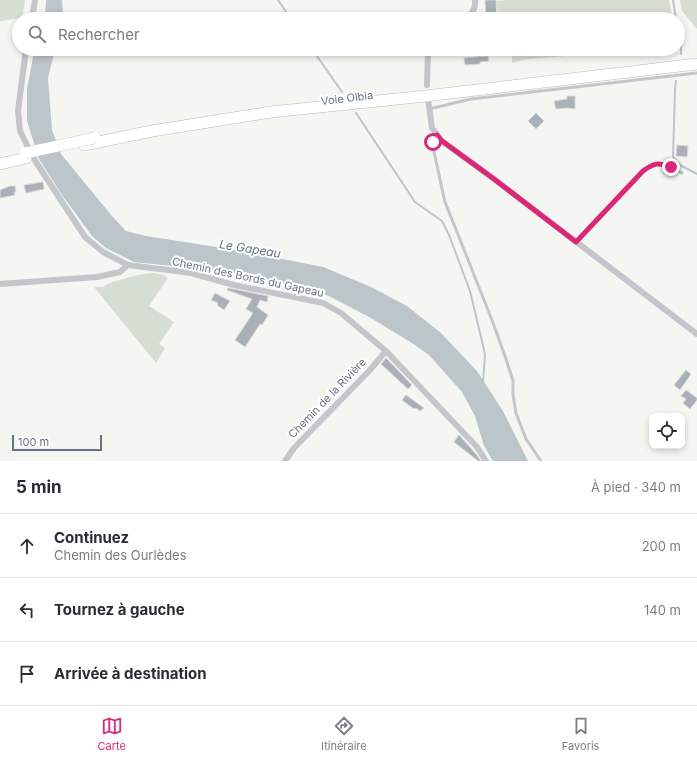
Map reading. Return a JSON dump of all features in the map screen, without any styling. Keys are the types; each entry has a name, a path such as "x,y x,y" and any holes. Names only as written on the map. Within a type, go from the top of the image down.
{"highway":[{"name":"Voie Olbia","path":"0,159 200,118 356,96 697,59"},
{"name":"Voie Olbia","path":"96,140 271,112 426,96 697,64"},
{"name":"Voie Olbia","path":"0,164 25,155"}],"street":[{"path":"33,12 35,0"},
{"path":"473,12 476,4 475,0"},
{"name":"Chemin des Bords du Gapeau","path":"25,56 18,111 20,131 34,159 85,237 103,252 128,265 190,273 234,285 324,303 341,313 386,351 477,447 486,461"},
{"path":"427,85 428,56"},
{"path":"428,99 432,128 442,141 697,334"},
{"path":"0,284 97,277 120,272 128,265"},
{"name":"Chemin de la Rivière","path":"285,461 294,448 369,371 386,351"}],"lane":[{"path":"429,109 471,99 697,73"},
{"path":"437,135 433,142 434,152 445,202 506,358 513,381 513,395 519,420 526,439 541,461"},
{"path":"576,242 648,167 654,164 663,164 682,173"}],"shaded area":[{"path":"0,0 25,0 23,12 12,12 12,19 0,21"},
{"path":"46,0 62,0 63,12 45,12"},
{"path":"669,0 671,12 498,12 497,1"},
{"path":"680,0 697,0 697,29 685,15 685,12 682,11"},
{"path":"53,56 48,78 52,130 61,154 126,231 146,236 242,251 323,267 371,287 407,306 441,333 477,371 503,411 528,461 493,461 484,446 475,416 462,392 429,355 371,318 329,296 296,285 245,275 134,262 106,248 92,236 62,195 39,159 27,121 27,89 33,57"},
{"path":"512,56 566,56 528,59 512,63"},
{"path":"154,273 164,275 168,278 149,306 174,322 159,344 165,348 156,363 94,287 103,287 109,283 137,275"}],"building":[{"path":"485,0 496,0 497,12 486,12"},
{"path":"488,56 489,61 480,62 480,64 465,65 464,58"},
{"path":"567,96 575,96 575,109 556,109 554,101 567,99"},
{"path":"536,113 544,121 536,129 528,121"},
{"path":"677,145 688,146 687,157 676,156"},
{"path":"43,182 44,189 26,193 24,185"},
{"path":"10,186 15,186 15,195 0,198 0,190"},
{"path":"228,288 268,296 267,302 260,300 257,307 268,315 262,325 260,324 245,347 235,340 253,313 246,309 252,299 227,290"},
{"path":"215,293 230,301 224,310 217,305 218,303 211,300"},
{"path":"386,358 412,385 408,389 381,364"},
{"path":"686,370 691,374 680,390 674,385"},
{"path":"686,390 697,398 690,409 683,403 686,399 681,396"},
{"path":"406,395 424,408 420,411 416,408 414,409 402,400"},
{"path":"459,435 481,461 478,461 454,442"}],"waterway":[{"path":"278,0 286,12"},
{"path":"673,0 675,12"},
{"path":"317,56 342,92"},
{"path":"676,81 673,157 680,165 697,174"},
{"path":"356,113 415,202 442,221 449,235 470,291 485,354 483,383"}],"route":[{"path":"433,142 437,135 442,141 576,242 648,167 654,164 663,164 671,167"}],"water label":[{"name":"Le Gapeau","path":"250,249"}]}
